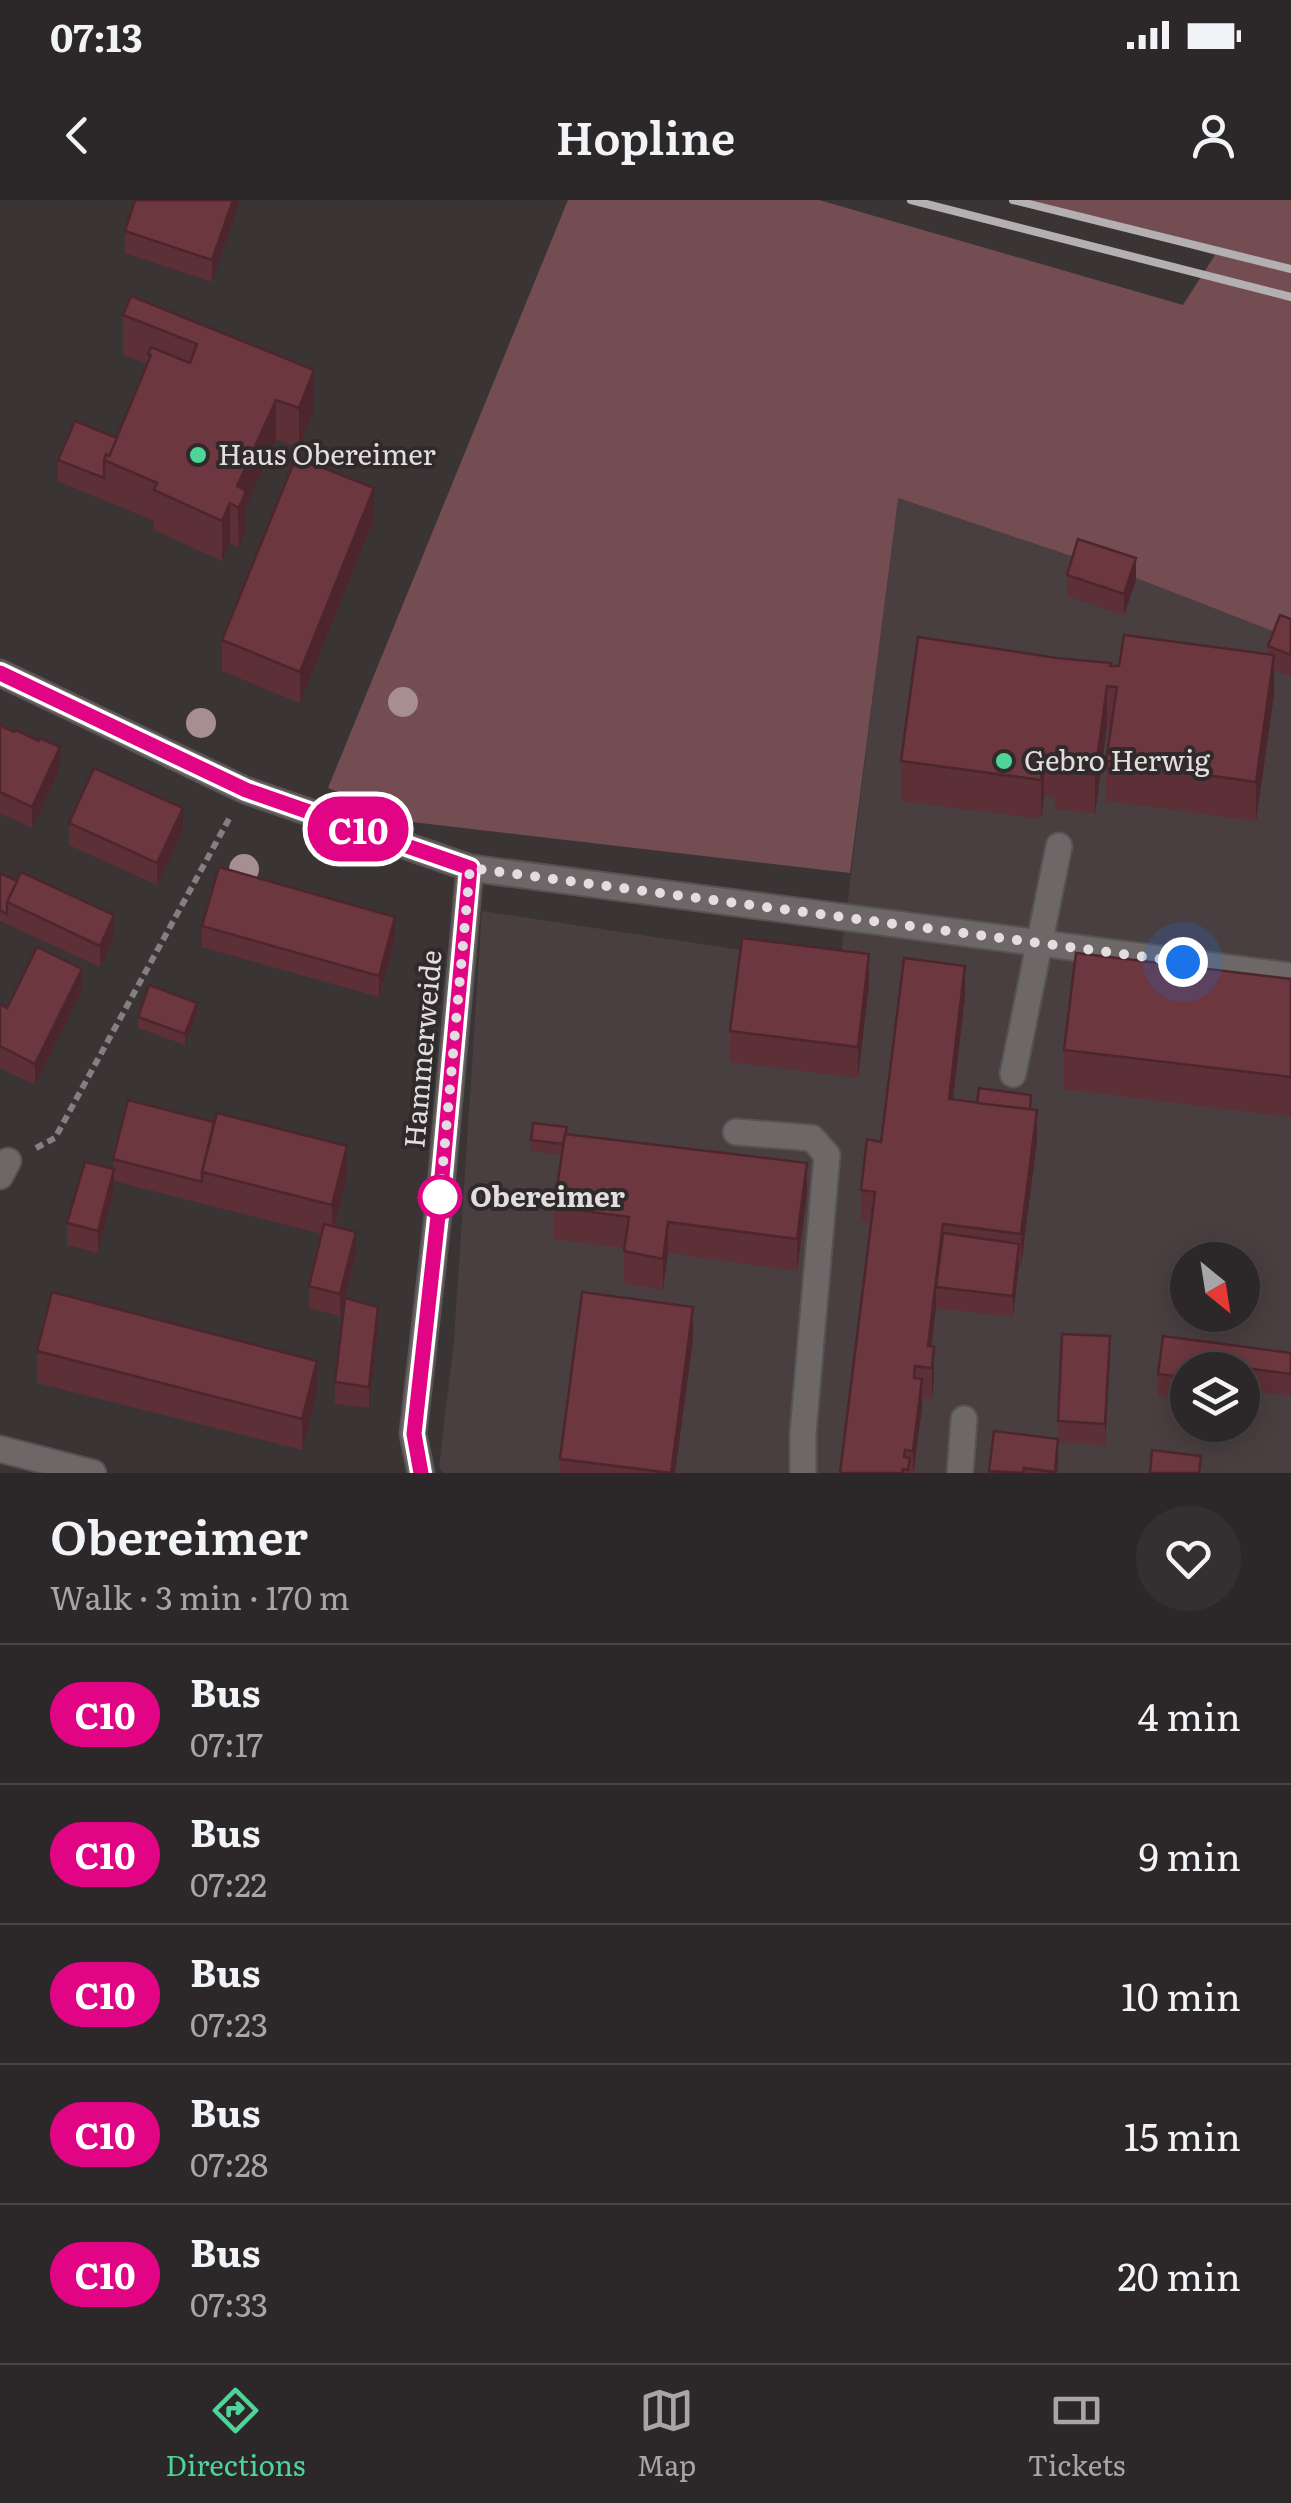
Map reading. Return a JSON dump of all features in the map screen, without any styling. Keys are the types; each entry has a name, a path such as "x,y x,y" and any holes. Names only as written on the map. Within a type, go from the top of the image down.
{"street":[{"path":"0,673 246,790 470,868 1291,976"},
{"path":"1013,1074 1059,846"},
{"name":"Hammerweide","path":"421,1473 414,1434 470,868"},
{"path":"736,1132 812,1138 826,1156 803,1473"},
{"path":"960,1473 964,1419"},
{"path":"0,1449 93,1473"}],"path":[{"path":"4,1168 53,1140 246,790"}],"shaded area":[{"path":"568,200 819,200 1183,305 1215,255 1013,200 1291,200 1291,638 1131,576 898,498 850,873 412,822 328,788"},
{"path":"897,498 1131,576 1291,638 1291,1473 443,1473 439,1467 454,1341 482,911 840,965"}],"building":[{"path":"135,200 233,200 212,260 125,231"},
{"name":"Haus Obereimer","path":"131,296 314,370 299,408 276,400 237,486 246,491 239,508 230,503 222,521 154,490 157,483 104,460 106,454 109,456 151,347 190,363 197,344 123,315"},
{"path":"75,421 117,438 104,460 104,478 58,460"},
{"path":"296,457 374,488 300,672 222,640"},
{"path":"1078,539 1136,558 1124,594 1067,575"},
{"path":"1280,615 1291,619 1291,655 1268,646"},
{"name":"Gebro Herwig","path":"1124,635 1274,655 1256,782 1106,761 1117,687 1107,686 1095,775 1055,769 1057,758 1044,757 1041,780 901,761 918,637 1119,666"},
{"path":"0,723 14,732 60,747 32,807 0,792"},
{"path":"94,768 183,808 157,863 69,823"},
{"path":"219,867 395,917 379,976 202,926"},
{"path":"21,872 114,915 100,946 7,902"},
{"path":"0,873 17,881 7,902 7,914 0,910"},
{"path":"742,938 869,954 858,1047 730,1031"},
{"path":"37,947 82,969 35,1064 0,1046 0,1004 7,1008"},
{"path":"1076,953 1291,979 1291,1077 1064,1050"},
{"path":"904,958 965,966 949,1099 1037,1110 1021,1234 943,1224 928,1346 934,1347 932,1368 915,1366 914,1378 922,1379 913,1451 905,1450 904,1457 910,1458 908,1470 840,1473 875,1192 861,1190 867,1139 881,1142"},
{"path":"149,985 197,1003 185,1034 138,1017"},
{"path":"979,1088 1031,1095 1030,1109 977,1103"},
{"path":"128,1100 214,1122 202,1182 113,1159"},
{"path":"217,1113 347,1146 332,1205 202,1172"},
{"path":"533,1123 567,1127 563,1144 531,1140"},
{"path":"565,1134 807,1163 797,1239 668,1222 663,1259 624,1251 629,1217 554,1207"},
{"path":"85,1162 114,1169 98,1231 67,1223"},
{"path":"324,1224 356,1232 340,1294 309,1286"},
{"path":"943,1233 1019,1244 1013,1296 936,1287"},
{"path":"52,1292 317,1361 302,1419 37,1351"},
{"path":"582,1292 693,1307 671,1473 560,1459"},
{"path":"345,1298 378,1307 369,1387 335,1382"},
{"path":"1062,1334 1110,1336 1105,1424 1058,1421"},
{"path":"1163,1336 1291,1353 1291,1374 1260,1370 1260,1352 1170,1352 1170,1376 1158,1374"},
{"path":"994,1431 1058,1439 1055,1472 1024,1468 1023,1473 989,1471"},
{"path":"1152,1450 1201,1456 1199,1473 1150,1473"}],"railway":[{"path":"911,200 1291,297"},
{"path":"1013,200 1291,269"}],"bus line":[{"name":"C10","path":"0,673 246,790 470,868 414,1434 421,1473"}],"place":[{"name":"Haus Obereimer","path":"198,455"},
{"name":"Gebro Herwig","path":"1004,761"},
{"name":"Obereimer","path":"440,1197"}],"route":[{"path":"440,1197 470,868 1183,962"}]}
